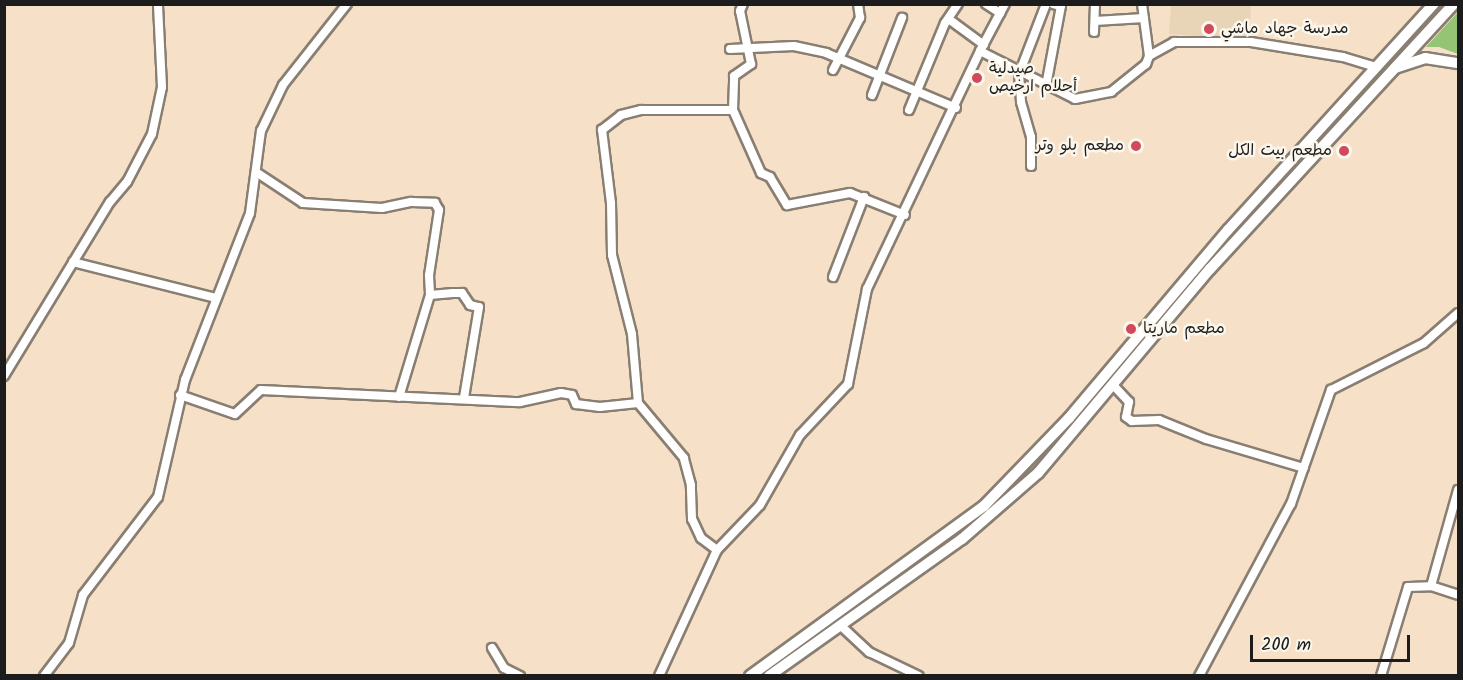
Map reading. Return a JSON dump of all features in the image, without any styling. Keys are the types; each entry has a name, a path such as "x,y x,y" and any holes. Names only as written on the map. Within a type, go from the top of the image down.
{"main road":[{"path":"769,675 984,506 1044,444 1285,166 1434,4"},
{"path":"750,675 817,635 840,625 986,520 1053,455 1127,371 1210,269 1389,71 1454,4"},
{"path":"1389,71 1425,58 1458,63"},
{"path":"1285,166 1293,176"},
{"path":"1116,362 1127,371"},
{"path":"1044,444 1053,455"}],"street":[{"path":"4,376 73,262 127,182 152,134 162,87 158,4"},
{"path":"44,675 69,643 84,596 158,497 180,395 250,213 261,131 283,85 347,4"},
{"path":"743,4 740,11 746,50 751,64 734,76 733,110 761,173 770,177 787,205 850,193 905,215"},
{"path":"833,70 860,18 858,4"},
{"path":"909,110 945,23 950,20 958,4"},
{"path":"986,4 1000,13"},
{"path":"660,675 717,550 760,505 800,435 848,384 867,289 905,215 982,48 1005,4"},
{"path":"1031,166 1031,137 1021,102 1019,74 1046,4"},
{"path":"1046,86 1061,6 1053,4"},
{"path":"1094,32 1095,4"},
{"path":"950,20 982,48 1019,74 1075,99 1098,96 1123,84 1146,64 1149,56 1143,4"},
{"path":"872,95 902,18"},
{"path":"1095,21 1144,18"},
{"path":"1149,56 1174,42 1210,39 1251,42 1343,57 1375,67"},
{"path":"730,50 794,46 840,59 956,108"},
{"path":"717,550 701,538 692,519 691,485 684,458 638,403 632,334 612,255 611,203 602,130 621,115 641,110 733,110"},
{"path":"256,171 303,203 382,208 411,202 435,203 439,210 429,275 430,296 399,397"},
{"path":"833,277 864,197"},
{"path":"73,262 216,298"},
{"path":"430,296 462,293 470,305 479,307 464,398"},
{"path":"1199,675 1291,504 1331,390 1425,343 1458,313"},
{"path":"1114,386 1129,402 1126,417 1132,421 1169,423 1206,439 1304,468"},
{"path":"180,395 235,414 261,390 520,402 561,393 572,395 576,404 600,407 638,403"},
{"path":"1431,586 1458,490"},
{"path":"1381,675 1408,587 1431,586 1458,595"},
{"path":"840,625 869,652 919,675"},
{"path":"492,648 504,668 520,675"}],"shaded area":[{"path":"1171,5 1251,5 1249,40 1169,34"}],"green space":[{"path":"1458,12 1458,54 1439,47 1426,47"}],"place":[{"name":"مدرسة جهاد ماشي","path":"1209,29"},
{"name":"صيدلية أحلام ارخيص","path":"977,78"},
{"name":"مطعم بلو وتر","path":"1136,146"},
{"name":"مطعم بيت الكل","path":"1344,151"},
{"name":"مطعم ماريتا","path":"1131,329"}]}
